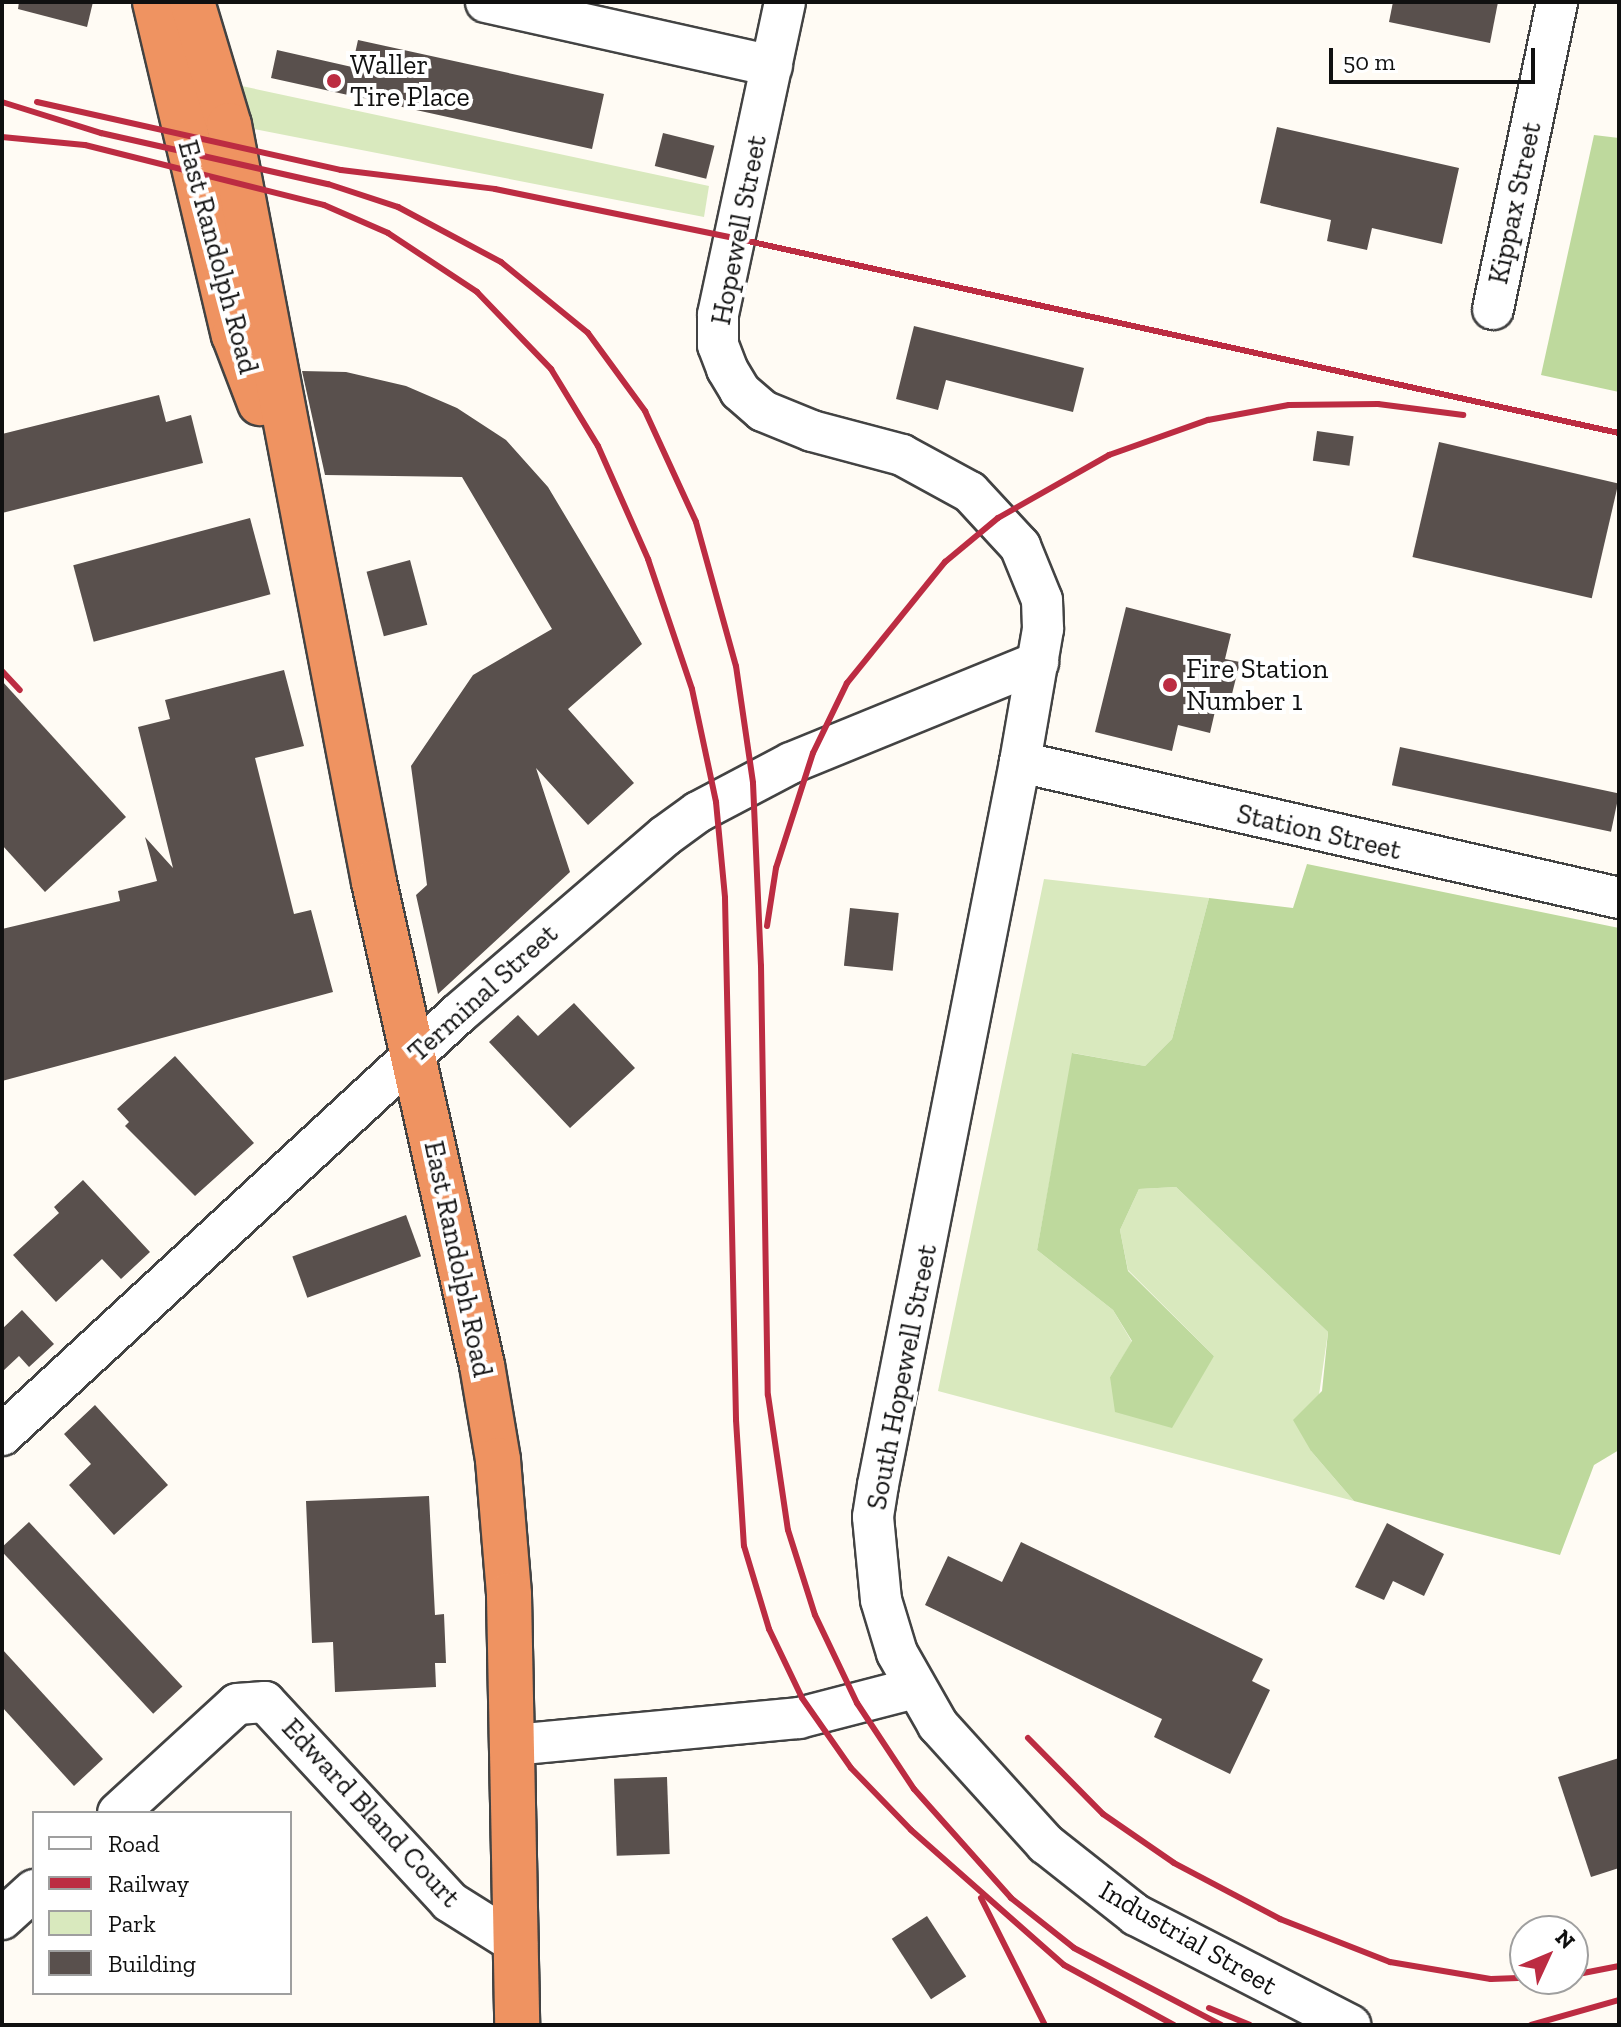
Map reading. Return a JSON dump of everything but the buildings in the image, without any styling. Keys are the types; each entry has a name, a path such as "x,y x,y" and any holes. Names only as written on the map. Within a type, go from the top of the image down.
{"highway":[{"name":"East Randolph Road","path":"155,2 234,335 299,506"},
{"name":"East Randolph Road","path":"192,2 229,125 299,506 413,1056 482,1365 498,1460 509,1595 517,2025"}],"street":[{"path":"486,2 772,66"},
{"name":"Hopewell Street","path":"785,2 718,315 718,345 727,369 740,391 763,411 812,431 902,455 938,471 989,510 1020,546 1034,572 1042,600 1038,662"},
{"name":"Kippax Street","path":"1493,309 1557,2"},
{"name":"South Hopewell Street","path":"915,1688 881,1600 873,1517 1038,662"},
{"name":"Terminal Street","path":"2,1435 413,1056 595,894 698,812 791,763 1038,662"},
{"name":"Station Street","path":"1020,762 1619,898"},
{"path":"513,1745 799,1718 915,1688"},
{"name":"Industrial Street","path":"915,1688 995,1794 1101,1890 1161,1929 1350,2025"},
{"name":"Edward Bland Court","path":"120,1811 237,1704 265,1702 450,1902 517,1944"},
{"path":"2,1919 32,1892"}],"green space":[{"path":"237,85 709,186 704,217 249,128"},
{"path":"1594,135 1619,138 1619,392 1541,375"},
{"path":"1307,864 1619,928 1619,1450 1594,1465 1560,1555 1354,1501 1311,1451 1293,1420 1322,1391 1328,1332 1176,1187 1139,1189 1120,1230 1128,1271 1214,1356 1172,1428 1115,1412 1110,1377 1132,1341 1113,1310 1037,1250 1072,1053 1145,1066 1172,1039 1209,898 1293,908"},
{"path":"1044,879 1209,898 1172,1039 1145,1066 1073,1053 1037,1250 1113,1310 1132,1342 1110,1377 1214,1356 1128,1270 1120,1230 1139,1189 1176,1187 1328,1332 1311,1451 1354,1501 938,1391"}],"railway":[{"path":"2,102 101,133 328,184 398,207 501,262 588,333 645,411 696,522 736,666 753,783 761,966 768,1395 788,1530 815,1615 857,1703 914,1789 1011,1898 1074,1948 1221,2025"},
{"path":"37,102 341,170 495,189 734,238 1619,433"},
{"path":"2,137 85,145 324,205 388,233 477,292 551,369 598,446 648,559 692,689 716,802 725,898 736,1420 744,1546 769,1629 802,1698 851,1768 911,1830 1064,1965 1174,2025"},
{"path":"767,926 776,868 813,753 847,683 945,562 998,518 1109,455 1208,420 1289,405 1378,404 1463,415"},
{"path":"2,671 20,690"},
{"path":"1028,1738 1103,1814 1174,1863 1280,1919 1390,1962 1491,1979 1509,1978"},
{"path":"981,1898 1045,2025"},
{"path":"1589,1972 1619,1966"},
{"path":"1531,2025 1619,2000"},
{"path":"1209,2008 1250,2025"}],"place":[{"name":"Waller Tire Place","path":"334,81"},
{"name":"Fire Station Number 1","path":"1170,685"}]}
